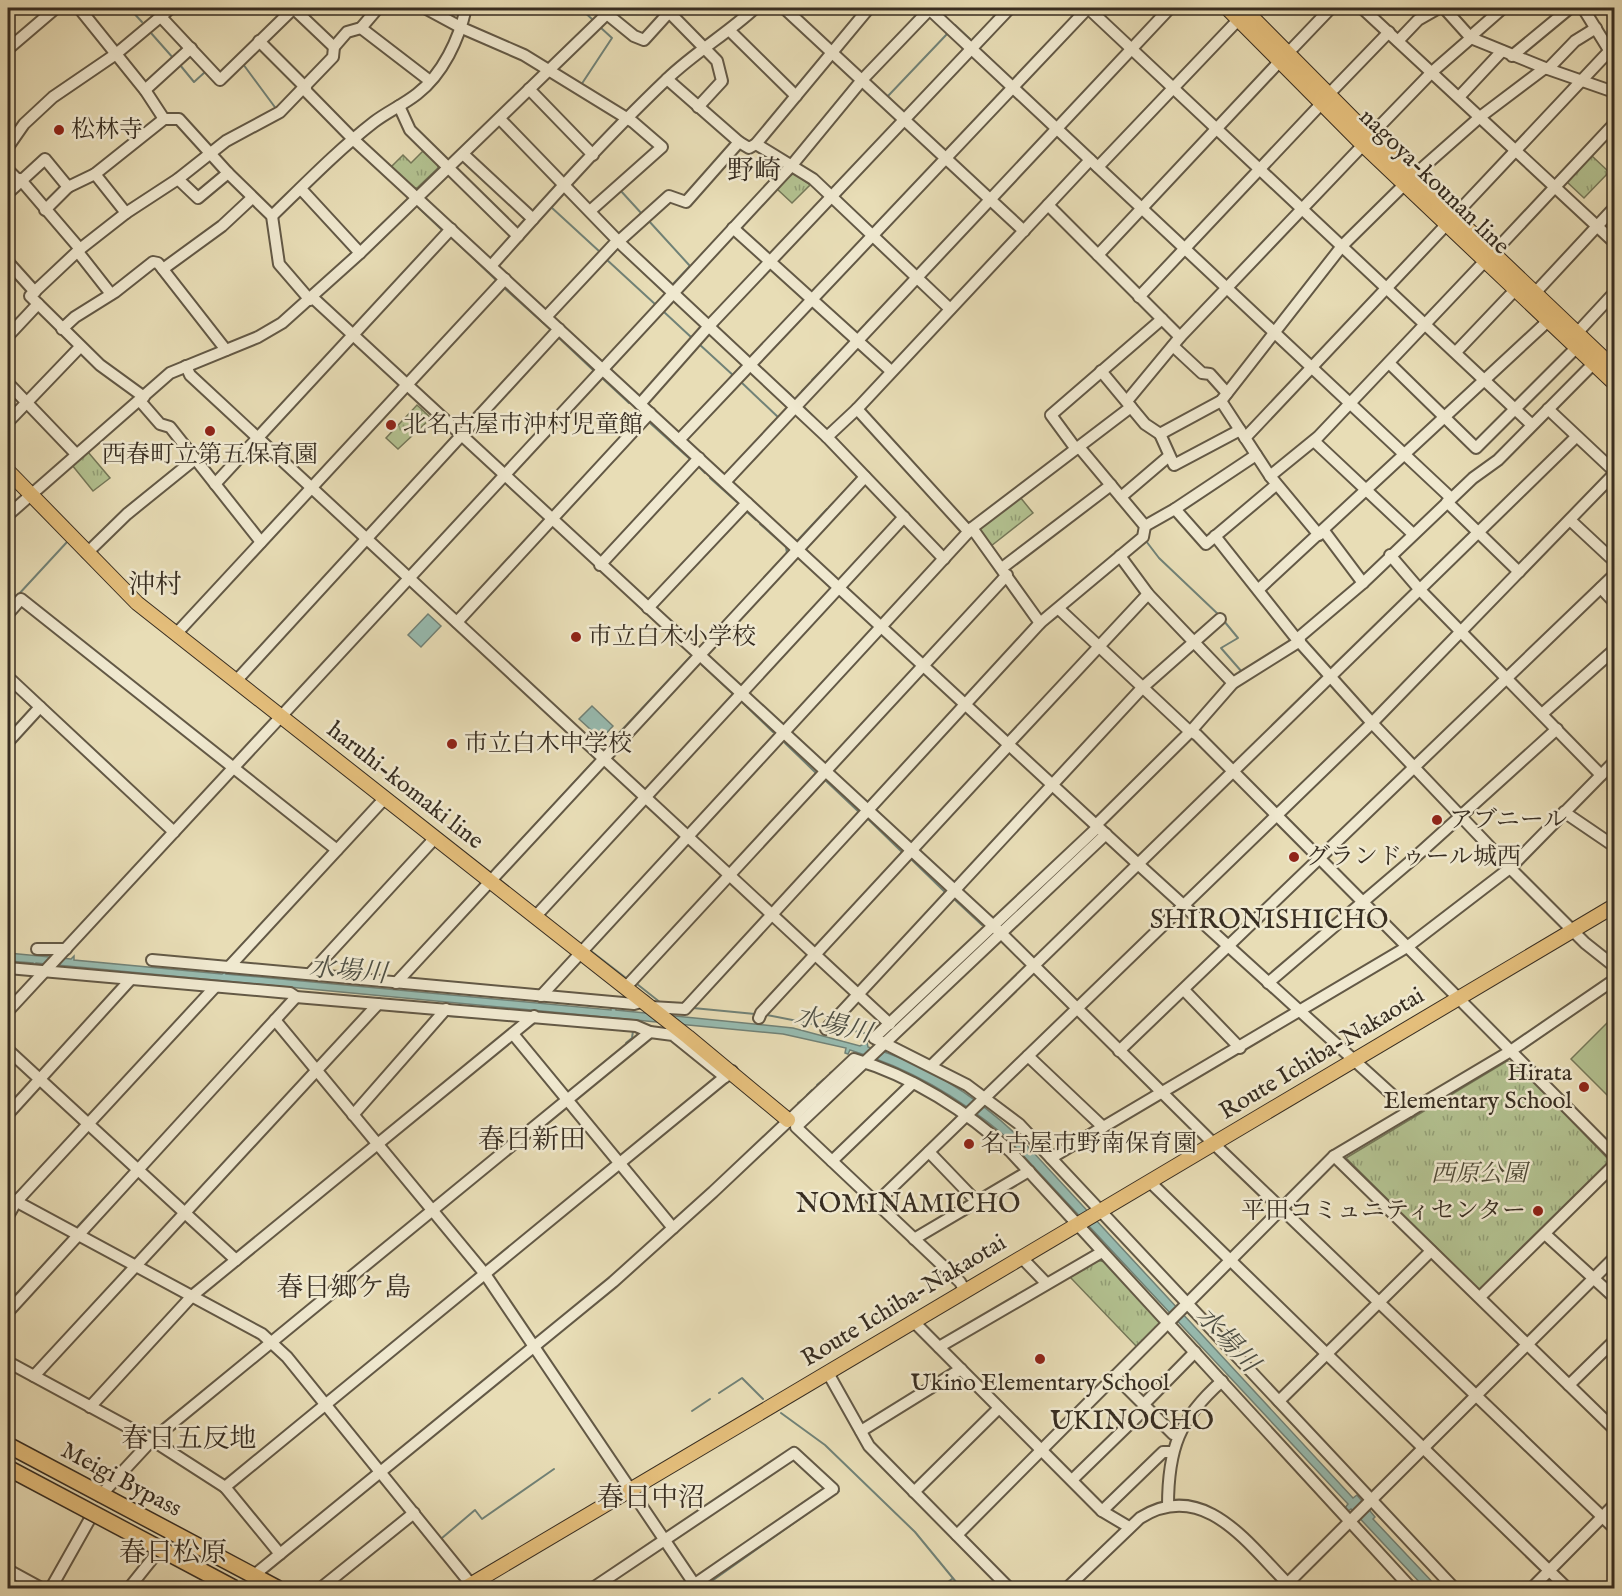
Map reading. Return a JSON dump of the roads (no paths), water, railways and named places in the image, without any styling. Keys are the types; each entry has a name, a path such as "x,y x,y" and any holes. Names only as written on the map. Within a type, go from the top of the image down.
{"highway":[{"name":"Meigi Bypass","path":"8,1445 100,1496 277,1588"},
{"path":"8,1450 264,1588"},
{"path":"8,1460 167,1546 196,1574"},
{"name":"Meigi Bypass","path":"8,1471 222,1588"},
{"path":"8,1471 234,1588"}],"main road":[{"name":"nagoya-kounan line","path":"1227,8 1244,11 1284,57 1366,141 1488,257 1534,294 1614,368"},
{"name":"nagoya-kounan line","path":"1488,257 1515,291 1614,383"},
{"name":"haruhi-komaki line","path":"8,471 124,592 489,882 682,1031 728,1074 788,1120"},
{"name":"Route Ichiba-Nakaotai","path":"470,1587 1614,906"}],"street":[{"path":"8,49 56,8"},
{"path":"79,8 145,90 164,119"},
{"path":"8,147 24,124 53,97 116,54 171,8"},
{"path":"161,17 220,80 294,8 334,47"},
{"path":"303,16 312,8"},
{"path":"261,542 170,428 160,424 142,399 80,347 30,297 79,250 126,213 178,179 247,128 267,121 305,89 333,57 334,47 347,32 361,28 375,12 361,8"},
{"path":"425,8 462,28 524,55 628,119 662,147 590,211"},
{"path":"272,216 375,122 430,81 446,58 462,28 466,8"},
{"path":"491,266 564,185 667,79 705,45 730,31 755,8"},
{"path":"784,8 1024,231"},
{"path":"667,79 739,142 749,148 756,144 869,8"},
{"path":"8,1011 792,165 862,80 930,8 1405,456 1519,572"},
{"path":"640,404 709,326 1010,8"},
{"path":"680,440 1088,8 1531,424"},
{"path":"725,482 1170,8"},
{"path":"1098,255 1331,8"},
{"path":"1362,8 1614,242"},
{"path":"1398,41 1418,20 1439,8"},
{"path":"1444,8 1471,37 1546,69 1614,92"},
{"path":"541,996 970,530 1078,448 1129,404 1177,342 1227,288 1432,72 1503,8"},
{"path":"1459,97 1507,53 1570,8"},
{"path":"1101,371 1145,424 1160,434 1174,465 1242,434 1311,368 1581,81 1613,51 1583,8"},
{"path":"8,515 29,494 170,373 258,337 282,323 311,299 610,11 634,36 644,40 669,9 705,45 717,61 722,81 698,107"},
{"path":"827,437 857,409 1048,205 1173,88 1244,11"},
{"path":"361,28 430,81"},
{"path":"1160,434 1224,397 1342,246 1408,181 1480,117 1546,69 1575,42 1596,28"},
{"path":"730,31 796,96"},
{"path":"1139,297 1389,32"},
{"path":"259,41 354,140 1228,947 1410,1111"},
{"path":"145,90 191,48"},
{"path":"529,89 593,155"},
{"path":"399,106 410,130 447,169 518,236"},
{"path":"500,118 619,241 796,406 944,559"},
{"path":"45,210 68,187 95,174 164,119 179,119 210,155 272,216 279,264 311,299 353,335 1034,965 1214,1144 1614,1528"},
{"path":"1175,509 1206,544 1350,404 1614,124"},
{"path":"546,317 619,241 669,196 686,202 739,142"},
{"path":"756,144 792,165 832,197 950,309"},
{"path":"463,154 533,219"},
{"path":"8,193 45,159 68,187"},
{"path":"8,170 20,180 79,250 111,294"},
{"path":"178,179 198,198 228,173"},
{"path":"95,174 126,213"},
{"path":"301,189 360,253"},
{"path":"163,269 222,226 252,198"},
{"path":"1048,205 1162,319 1177,342 1203,373 1210,374 1242,434 1273,480 1364,583"},
{"path":"1534,294 1614,208"},
{"path":"733,228 891,371"},
{"path":"215,484 451,229"},
{"path":"62,329 75,317 111,294 153,261 163,269 226,350"},
{"path":"8,262 34,292"},
{"path":"176,634 505,279"},
{"path":"1456,352 1515,291"},
{"path":"1577,333 1614,293"},
{"path":"8,336 38,304"},
{"path":"152,960 685,1009 1040,623 1143,537 1145,526 1051,415 1162,319"},
{"path":"1259,590 1548,321"},
{"path":"236,681 559,329"},
{"path":"8,422 80,347"},
{"path":"1389,363 1476,448 1514,407 1520,405 1576,348"},
{"path":"965,1291 960,1282 796,1127 1100,829 1233,683 1298,640 1364,583 1390,555 1449,500 1498,460 1531,424 1593,364"},
{"path":"186,366 190,375 890,1024"},
{"path":"8,383 76,454"},
{"path":"857,409 970,530 1005,572 1040,623"},
{"path":"876,1203 1372,723 1614,473 1548,410"},
{"path":"457,622 650,413"},
{"path":"932,1065 1576,438"},
{"path":"1314,441 1413,534"},
{"path":"1145,526 1175,509 1256,455"},
{"path":"1121,497 1169,456"},
{"path":"600,565 699,458"},
{"path":"87,553 127,514 195,459"},
{"path":"396,983 865,477"},
{"path":"626,987 923,665 1005,572 1111,485"},
{"path":"648,609 747,503"},
{"path":"535,917 904,517"},
{"path":"1570,520 1614,561"},
{"path":"1215,536 1298,640 1372,723 1510,868 1595,952 1614,966"},
{"path":"1390,555 1420,590 1602,775"},
{"path":"1120,556 1148,594 1233,683"},
{"path":"1119,1051 1614,575"},
{"path":"1601,588 1614,602"},
{"path":"759,1018 815,954 1148,594"},
{"path":"8,614 21,599 337,850"},
{"path":"1059,609 1191,731 1277,815 1509,1052 1614,1155"},
{"path":"826,1029 1142,688 1220,619"},
{"path":"1542,714 1614,650"},
{"path":"8,677 174,832"},
{"path":"8,742 40,707"},
{"path":"1268,982 1461,817 1557,729"},
{"path":"1051,1158 1407,947 1510,868 1614,762"},
{"path":"228,967 385,798"},
{"path":"1564,812 1614,846"},
{"path":"310,974 435,838"},
{"path":"996,930 874,1038 882,1045 932,1065 985,1098 1019,1124 1454,1588"},
{"path":"37,949 65,950"},
{"path":"8,968 290,993 296,997 633,1025 650,1032 673,1035 728,1074 225,1487"},
{"path":"8,1114 132,979"},
{"path":"957,1535 1334,1156 1509,1052 1614,980"},
{"path":"8,1215 12,1200 88,1124 215,987"},
{"path":"1184,990 1240,1048"},
{"path":"8,1312 296,997"},
{"path":"34,1376 378,1004"},
{"path":"353,1114 446,1009"},
{"path":"90,1407 192,1296 534,1016"},
{"path":"275,1020 485,1274 664,1540 694,1587 833,1489 794,1453 664,1540 593,1588"},
{"path":"100,1496 152,1440 650,1032"},
{"path":"513,1034 673,1228"},
{"path":"8,1050 236,1260"},
{"path":"1028,1056 1103,1128"},
{"path":"253,1576 613,1282 854,1059 866,1060 913,1083 967,1115 992,1134 1080,1223 1102,1252 1169,1321 1411,1588"},
{"path":"832,1161 913,1083"},
{"path":"929,1152 977,1202"},
{"path":"1334,1156 1614,1427"},
{"path":"1480,1298 1614,1165"},
{"path":"914,1239 1029,1171"},
{"path":"1150,1182 1567,1588"},
{"path":"12,1200 262,1334 326,1405 414,1513 470,1587"},
{"path":"1545,1234 1614,1297"},
{"path":"1279,1401 1431,1251"},
{"path":"939,1347 1102,1252"},
{"path":"1022,1258 1046,1283"},
{"path":"1067,1588 1128,1527 1150,1511 1168,1506 1191,1505 1211,1512 1230,1526 1288,1587 1614,1258"},
{"path":"914,1322 1102,1511 1128,1527"},
{"path":"1569,1385 1614,1341"},
{"path":"1072,1480 1195,1352"},
{"path":"8,1362 152,1440 225,1487 280,1554"},
{"path":"861,1431 961,1369"},
{"path":"828,1373 869,1446 1009,1588"},
{"path":"1115,1376 1173,1434 1179,1435"},
{"path":"1168,1506 1172,1452 1179,1435 1191,1411 1222,1381"},
{"path":"914,1491 999,1408"},
{"path":"1102,1511 1162,1452 1172,1452"},
{"path":"1532,1588 1614,1505"},
{"path":"321,1588 414,1513"},
{"path":"51,1588 91,1517"},
{"path":"129,1588 157,1553"},
{"path":"8,1570 41,1588"}],"water":[{"path":"428,614 441,626 421,647 408,635"},
{"path":"592,706 613,726 601,739 579,719"},
{"path":"8,953 71,959 74,956 74,960 222,974 226,971 226,974 611,1010 611,1006 616,1007 616,1010 793,1028 860,1046 867,1042 868,1047 910,1062 950,1083 1004,1123 1020,1138 1353,1498 1357,1495 1375,1517 1373,1519 1438,1588 1425,1588 1351,1509 1348,1511 1345,1508 1348,1504 1005,1136 950,1096 892,1065 850,1050 848,1054 845,1053 846,1048 783,1034 36,963 33,966 33,963 8,961"}],"waterway":[{"path":"129,8 142,22"},
{"path":"580,8 593,20"},
{"path":"955,25 971,40"},
{"path":"581,85 612,38 600,27"},
{"path":"151,33 174,59"},
{"path":"888,96 948,33"},
{"path":"981,50 1001,69"},
{"path":"243,64 277,110"},
{"path":"180,65 194,82 205,72"},
{"path":"632,181 654,161"},
{"path":"620,190 642,214"},
{"path":"551,207 600,252"},
{"path":"419,208 442,230"},
{"path":"648,220 690,266 673,284"},
{"path":"452,238 496,280"},
{"path":"606,259 656,305"},
{"path":"887,301 908,280"},
{"path":"503,287 551,330"},
{"path":"876,313 885,304"},
{"path":"663,311 692,338"},
{"path":"866,323 874,315"},
{"path":"858,332 864,326"},
{"path":"558,337 593,370"},
{"path":"837,355 849,342"},
{"path":"699,344 735,377"},
{"path":"812,380 833,359"},
{"path":"767,374 791,395"},
{"path":"601,377 629,403"},
{"path":"741,382 779,418"},
{"path":"802,391 810,383"},
{"path":"849,409 853,405"},
{"path":"804,407 824,427"},
{"path":"650,423 691,460"},
{"path":"835,438 843,446"},
{"path":"846,449 849,453"},
{"path":"699,467 705,473"},
{"path":"840,496 858,476"},
{"path":"710,478 738,503 738,506"},
{"path":"829,507 834,502"},
{"path":"797,541 827,509"},
{"path":"746,511 756,520"},
{"path":"701,646 787,553 786,547 760,524"},
{"path":"1146,541 1159,558 1220,616"},
{"path":"18,595 67,542"},
{"path":"1046,625 1058,616"},
{"path":"1224,621 1238,638 1221,648 1242,672"},
{"path":"606,747 690,657"},
{"path":"702,665 733,694"},
{"path":"743,703 773,732"},
{"path":"785,743 816,773"},
{"path":"494,869 592,763"},
{"path":"825,780 860,813"},
{"path":"875,810 891,824"},
{"path":"867,818 903,853"},
{"path":"911,859 947,894"},
{"path":"954,899 982,925"},
{"path":"226,962 260,925"},
{"path":"591,951 626,978 630,978"},
{"path":"637,984 661,1003"},
{"path":"693,1008 755,1014"},
{"path":"394,1011 434,1014"},
{"name":"水場川","path":"767,1015 823,1026"},
{"path":"447,1016 495,1019"},
{"name":"水場川","path":"835,1027 864,1033"},
{"path":"626,1043 632,1038 633,1031"},
{"path":"599,1067 614,1054"},
{"path":"588,1075 594,1071"},
{"path":"817,1085 824,1079"},
{"path":"569,1092 581,1082"},
{"path":"807,1095 812,1090"},
{"path":"798,1103 802,1100"},
{"path":"141,1158 186,1110"},
{"path":"77,1227 129,1172"},
{"path":"615,1287 694,1216"},
{"path":"372,1253 392,1237"},
{"path":"8,1303 65,1241"},
{"path":"315,1300 321,1295"},
{"path":"294,1317 302,1310"},
{"path":"541,1347 576,1319"},
{"path":"275,1332 288,1322"},
{"path":"190,1402 257,1347"},
{"path":"507,1376 527,1359"},
{"path":"719,1393 742,1378 763,1399"},
{"path":"456,1417 478,1399"},
{"path":"692,1411 710,1399"},
{"path":"176,1413 186,1405"},
{"path":"781,1413 825,1445 915,1532 961,1588"},
{"path":"137,1426 153,1432 172,1416"},
{"path":"419,1447 428,1440"},
{"path":"442,1538 475,1510 482,1519 554,1469"},
{"path":"268,1571 378,1481"},
{"path":"702,1588 839,1491"},
{"path":"329,1588 350,1572"},
{"path":"940,1588 952,1579"}],"place":[{"name":"松林寺","path":"59,130"},
{"name":"北名古屋市沖村児童館","path":"391,425"},
{"name":"西春町立第五保育園","path":"210,431"},
{"name":"市立白木小学校","path":"576,637"},
{"name":"市立白木中学校","path":"452,744"},
{"name":"アブニール","path":"1437,820"},
{"name":"グランドゥール城西","path":"1294,857"},
{"name":"Hirata Elementary School","path":"1584,1087"},
{"name":"名古屋市野南保育園","path":"969,1144"},
{"name":"平田コミュニティセンター","path":"1538,1211"},
{"name":"Ukino Elementary School","path":"1040,1359"}],"district":[{"name":"野崎","path":"754,172"},
{"name":"沖村","path":"155,586"},
{"name":"SHIRONISHICHO","path":"1269,921"},
{"name":"春日新田","path":"532,1141"},
{"name":"NOMINAMICHO","path":"908,1205"},
{"name":"春日郷ケ島","path":"344,1289"},
{"name":"UKINOCHO","path":"1132,1422"},
{"name":"春日五反地","path":"189,1440"},
{"name":"春日中沼","path":"651,1499"},
{"name":"春日松原","path":"173,1554"}],"park label":[{"name":"西原公園","path":"1479,1174"}]}
